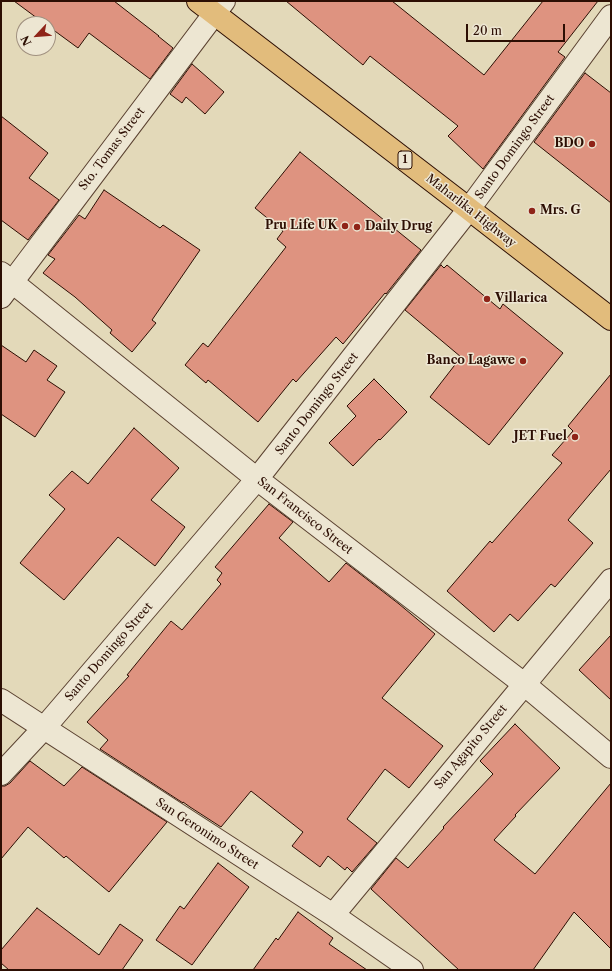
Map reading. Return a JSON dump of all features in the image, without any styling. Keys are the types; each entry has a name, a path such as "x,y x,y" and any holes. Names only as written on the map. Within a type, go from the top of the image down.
{"highway":[{"name":"Maharlika Highway","path":"212,5 469,209 611,319"}],"street":[{"name":"Sto. Tomas Street","path":"5,284 212,5"},
{"name":"Santo Domingo Street","path":"1,774 44,728 257,479 469,209 611,16"},
{"name":"San Francisco Street","path":"5,284 524,684 611,756"},
{"name":"San Agapito Street","path":"333,915 611,580"},
{"name":"San Geronimo Street","path":"1,700 333,915 412,970"}],"building":[{"path":"14,1 114,1 173,48 150,79 89,33 78,48 56,32 56,16 34,16"},
{"path":"286,1 392,1 484,75 543,1 598,1 558,52 565,57 483,169 448,136 458,126 370,56 363,65"},
{"path":"192,64 224,92 205,114 186,97 182,103 170,94"},
{"path":"585,73 611,93 611,203 534,142"},
{"path":"1,116 48,153 29,178 59,200 28,240 1,220"},
{"path":"300,152 421,250 343,344 336,337 296,382 293,379 258,422 208,380 206,383 185,365 203,343 208,347 286,247 277,239 283,231 255,208"},
{"path":"104,190 160,228 163,225 200,250 152,320 156,323 132,352 110,333 112,330 75,297 43,273 55,259 48,255 79,215 85,219"},
{"path":"441,265 444,268 447,265 500,309 503,304 563,353 489,445 430,397 461,357 405,310"},
{"path":"1,345 26,362 34,350 57,366 47,380 65,392 35,437 1,414"},
{"path":"611,374 611,469 568,520 593,543 555,587 551,584 518,621 510,614 494,632 447,591 490,541 492,543 562,463 552,455 573,431 568,426"},
{"path":"374,379 407,412 353,466 329,443 356,416 347,406"},
{"path":"134,428 179,468 151,500 185,527 155,566 118,537 64,600 20,563 65,509 49,495 72,471 88,484"},
{"path":"269,504 293,522 279,538 329,582 346,563 435,634 382,698 443,746 409,788 385,769 347,819 377,843 352,872 347,867 345,870 328,856 320,867 292,846 303,832 251,791 221,827 100,749 108,740 87,722 129,676 127,675 171,621 182,630 221,584 217,580 222,573 215,567"},
{"path":"611,635 611,700 579,670"},
{"path":"515,724 560,768 515,815 516,816 494,840 535,874 611,783 611,949 574,912 533,970 459,970 371,889 396,858 408,868 444,828 443,827 493,774 480,761"},
{"path":"30,761 64,786 82,767 167,822 109,892 66,856 64,858 28,827 1,859 1,786 5,786 10,783"},
{"path":"218,863 249,887 192,965 156,940 180,906 184,909"},
{"path":"37,908 99,955 120,924 143,940 122,970 9,970 1,963 1,950"},
{"path":"298,912 333,938 329,944 367,970 253,970 276,938 278,940"}],"place":[{"name":"BDO","path":"592,144"},
{"name":"Mrs. G","path":"532,211"},
{"name":"Pru Life UK","path":"345,226"},
{"name":"Daily Drug","path":"357,227"},
{"name":"Villarica","path":"487,299"},
{"name":"Banco Lagawe","path":"523,361"},
{"name":"JET Fuel","path":"575,437"}]}
